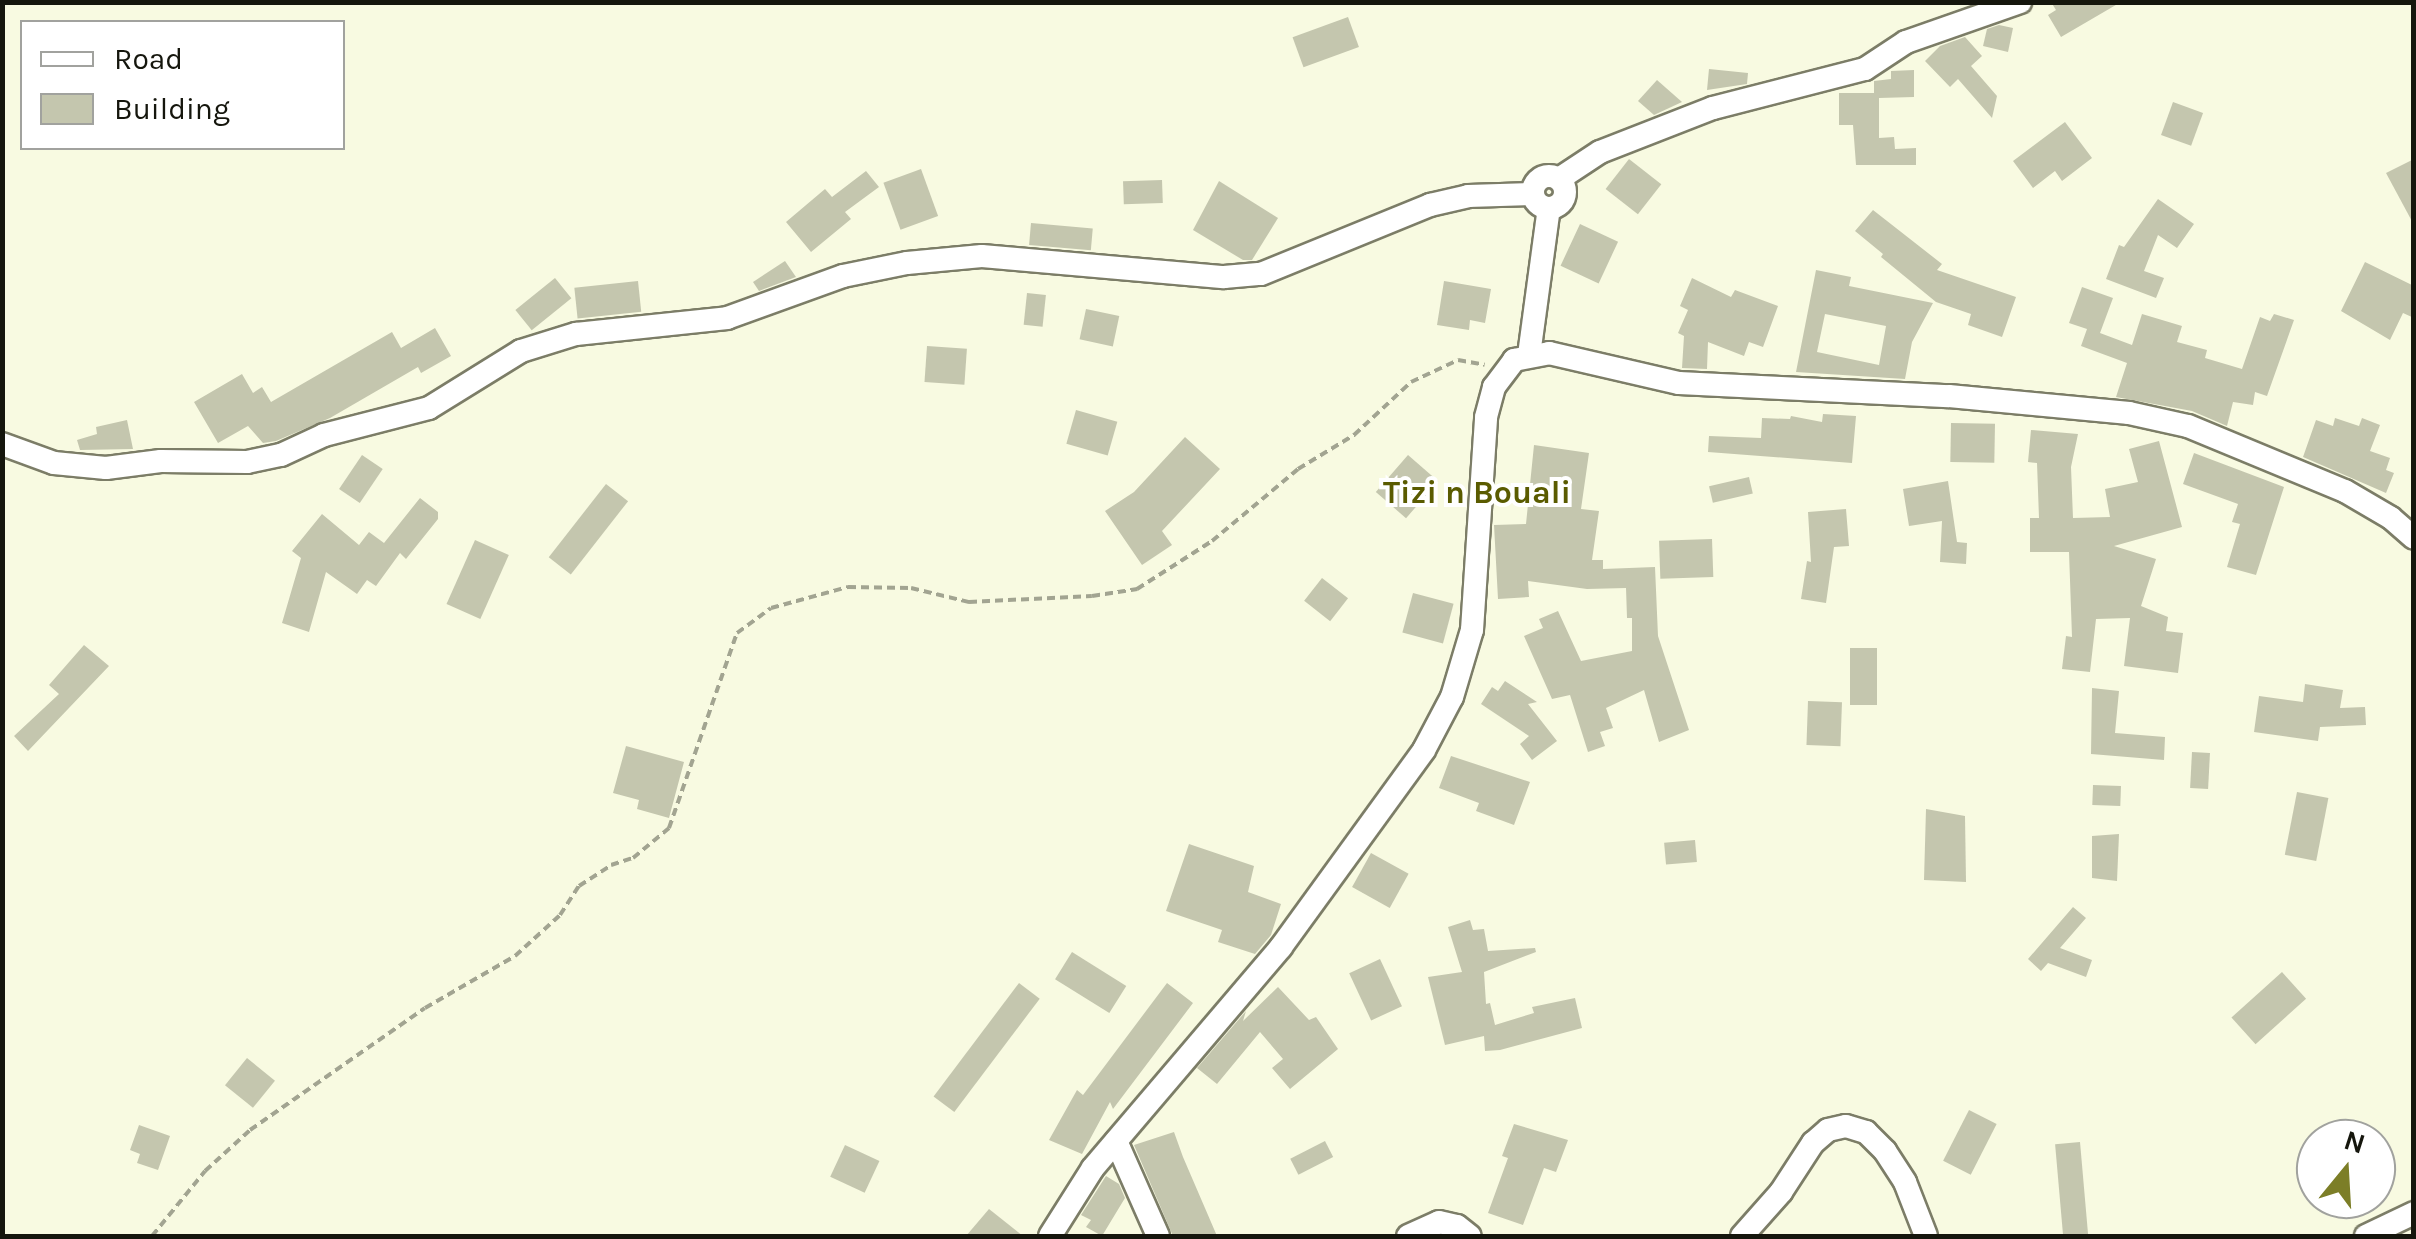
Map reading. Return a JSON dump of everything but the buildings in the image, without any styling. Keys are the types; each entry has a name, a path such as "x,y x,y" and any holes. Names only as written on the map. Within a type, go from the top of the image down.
{"street":[{"path":"2,444 54,463 106,468 160,460 248,462 280,455 324,435 429,408 522,351 576,334 727,318 843,276 907,263 982,256 1224,277 1260,274 1430,205 1468,196 1562,200 1564,185 1559,179 1600,152 1713,108 1865,69 1906,42 2020,2"},
{"path":"1529,354 1540,201"},
{"path":"1050,1236 1092,1168 1281,947 1424,750 1452,697 1472,630 1486,416 1501,376 1514,360 1529,354 1584,359 1626,374 1679,383 1949,396 2129,413 2188,426 2345,491 2391,518 2414,538"},
{"path":"1742,1236 1781,1192 1813,1143 1828,1130 1846,1126 1866,1132 1885,1151 1905,1182 1926,1236"},
{"path":"1116,1141 1158,1236"},
{"path":"2366,1236 2414,1213"},
{"path":"1408,1236 1439,1222 1457,1226 1470,1236"}],"path":[{"path":"152,1236 204,1171 250,1130 425,1008 515,956 560,915 579,886 611,865 633,858 669,828 737,632 772,608 848,587 911,588 969,602 1092,596 1137,589 1212,541 1298,469 1354,435 1423,375 1458,360 1486,366 1501,376"}],"district":[{"name":"Tizi n Bouali","path":"1477,493"}]}
